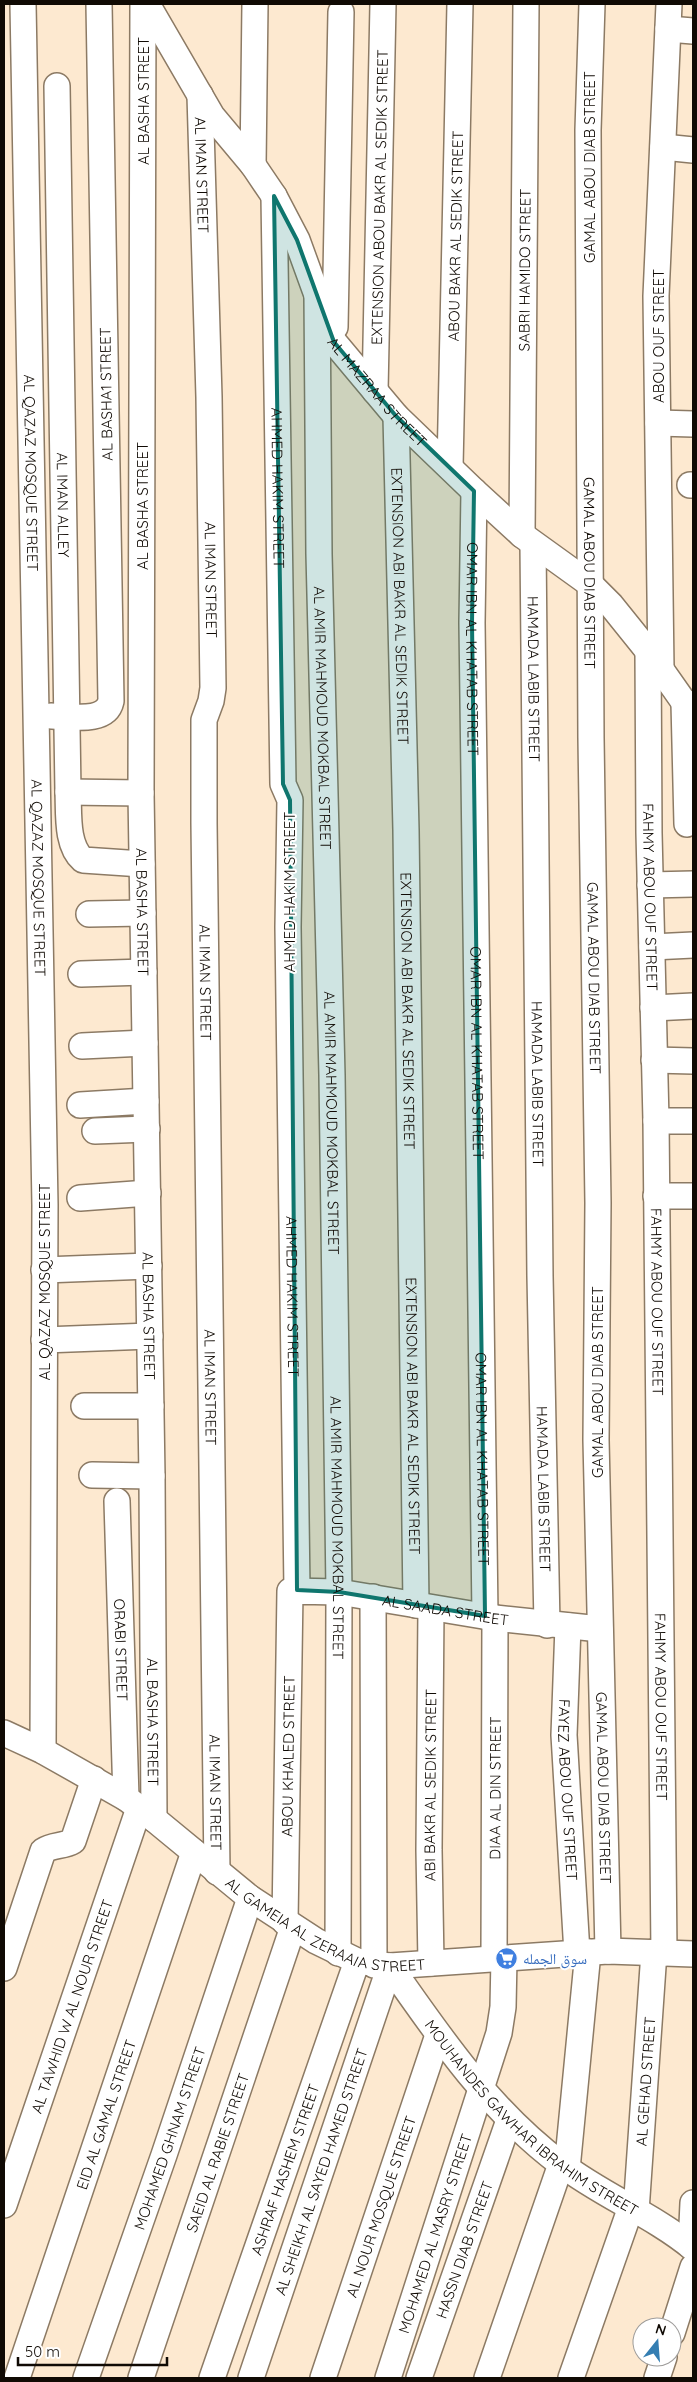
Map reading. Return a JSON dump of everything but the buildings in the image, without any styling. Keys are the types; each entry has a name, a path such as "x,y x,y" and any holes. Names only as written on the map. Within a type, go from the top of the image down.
{"street":[{"name":"AL QAZAZ MOSQUE STREET","path":"23,4 44,1270 43,1751"},
{"name":"AL BASHA1 STREET","path":"36,716 99,716 110,708 111,701 99,4"},
{"name":"AL BASHA STREET","path":"140,1808 153,1580 141,793 143,4"},
{"name":"AL MAZRAA STREET","path":"147,4 221,128 253,165 274,196 297,240 334,342 396,416 474,491 528,540 590,584 611,605 690,707"},
{"path":"253,165 255,4"},
{"name":"EXTENSION ABOU BAKR AL SEDIK STREET","path":"375,391 384,4"},
{"name":"ABOU BAKR AL SEDIK STREET","path":"450,468 460,4"},
{"name":"SABRI HAMIDO STREET","path":"526,4 528,540"},
{"name":"GAMAL ABOU DIAB STREET","path":"591,1952 600,1629 596,1440 598,1203 590,584 588,130 592,4"},
{"name":"ABOU OUF STREET","path":"655,660 658,423 656,296 669,4"},
{"path":"334,342 341,12"},
{"path":"668,29 693,31"},
{"name":"AL IMAN ALLEY","path":"57,86 66,716 68,792 72,839 77,854 84,860 142,864"},
{"name":"AL IMAN STREET","path":"200,95 209,397 213,679 213,694 204,720 204,833 217,1872"},
{"path":"663,147 693,150"},
{"name":"AHMED HAKIM STREET","path":"274,196 283,784 290,800 288,927 294,1590"},
{"name":"AL AMIR MAHMOUD MOKBAL STREET","path":"317,294 318,554 330,968 339,1592 365,1961"},
{"name":"EXTENSION ABI BAKR AL SEDIK STREET","path":"396,416 423,1606"},
{"path":"658,423 693,424"},
{"name":"OMAR IBN AL KHATAB STREET","path":"474,491 472,623 490,1617"},
{"name":"HAMADA LABIB STREET","path":"528,540 540,1276 558,1625"},
{"name":"FAHMY ABOU OUF STREET","path":"655,660 649,822 656,1121 659,1952"},
{"path":"649,822 690,824 690,707"},
{"path":"68,792 141,793"},
{"path":"650,885 693,884"},
{"path":"89,914 143,913"},
{"path":"652,947 693,945"},
{"path":"81,974 144,972"},
{"path":"653,1008 693,1006"},
{"path":"82,1046 145,1043"},
{"path":"654,1060 693,1061"},
{"path":"80,1105 146,1101"},
{"path":"656,1121 693,1121"},
{"path":"95,1131 146,1129"},
{"path":"80,1198 148,1193"},
{"path":"656,1196 693,1196"},
{"path":"44,1270 149,1266"},
{"path":"44,1340 150,1336"},
{"path":"84,1406 151,1406"},
{"path":"92,1475 152,1476"},
{"name":"ORABI STREET","path":"117,1501 120,1578 140,1808"},
{"path":"120,1578 153,1580"},
{"name":"AL SAADA STREET","path":"294,1590 339,1592 490,1617 600,1629"},
{"name":"ABOU KHALED STREET","path":"289,1924 294,1590"},
{"path":"365,1961 374,1597"},
{"name":"ABI BAKR AL SEDIK STREET","path":"423,1606 431,1963"},
{"name":"DIAA AL DIN STREET","path":"483,2088 501,2020 490,1617"},
{"name":"FAYEZ ABOU OUF STREET","path":"558,1625 564,1735 591,1952"},
{"name":"AL GAMEIA AL ZERAAIA STREET","path":"6,1741 43,1751 94,1779 140,1808 250,1898 289,1924 365,1961 431,1963 591,1952 693,1954"},
{"path":"4,1968 43,1851 50,1846 66,1845 73,1841 94,1779"},
{"name":"AL TAWHID W AL NOUR STREET","path":"4,2206 140,1808"},
{"name":"EID AL GAMAL STREET","path":"17,2378 194,1852"},
{"name":"MOHAMED GHNAM STREET","path":"86,2378 164,2155 250,1898"},
{"name":"SAEID AL RABIE STREET","path":"141,2378 289,1924"},
{"path":"487,2378 564,2166 591,1952"},
{"name":"AL GEHAD STREET","path":"572,2378 633,2209 659,1952"},
{"name":"MOUHANDES GAWHAR IBRAHIM STREET","path":"365,1961 438,2035 509,2120 530,2140 564,2166 633,2209 692,2254"},
{"name":"ASHRAF HASHEM STREET","path":"212,2378 365,1961"},
{"name":"AL SHEIKH AL SAYED HAMED STREET","path":"251,2378 365,1961"},
{"name":"AL NOUR MOSQUE STREET","path":"323,2378 438,2035"},
{"name":"MOHAMED AL MASRY STREET","path":"388,2378 483,2088"},
{"name":"HASSN DIAB STREET","path":"419,2378 509,2120"},
{"path":"676,2317 692,2254 693,2202"}],"highlighted area":[{"path":"274,196 297,240 334,342 396,416 474,491 472,623 485,1616 339,1592 297,1590 290,800 283,784"}],"place":[{"name":"سوق الجمله","path":"507,1958"}]}
